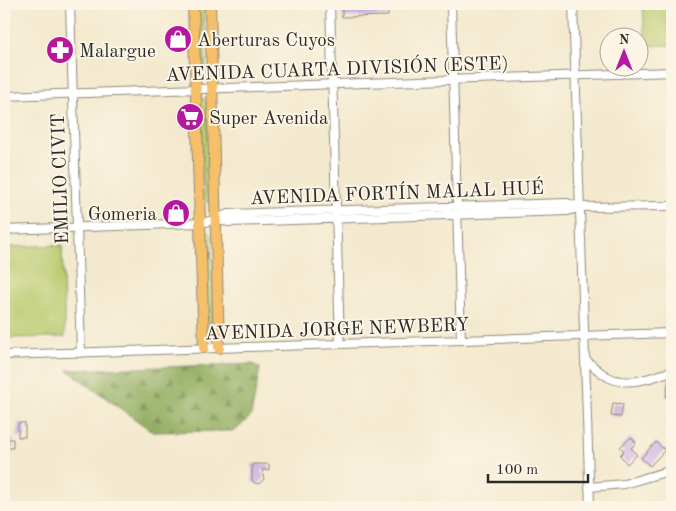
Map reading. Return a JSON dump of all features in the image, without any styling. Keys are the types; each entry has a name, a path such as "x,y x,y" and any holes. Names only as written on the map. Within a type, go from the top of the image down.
{"main road":[{"path":"193,4 204,348"},
{"path":"210,4 214,220 219,348"}],"street":[{"name":"EMILIO CIVIT","path":"70,4 81,353"},
{"path":"330,4 340,344"},
{"path":"450,4 461,340"},
{"path":"573,4 590,507"},
{"name":"AVENIDA CUARTA DIVISIÓN (ESTE)","path":"4,96 672,72"},
{"name":"AVENIDA FORTÍN MALAL HUÉ","path":"4,230 200,224 228,214 336,215 457,211 567,203 581,207 672,206"},
{"name":"AVENIDA JORGE NEWBERY","path":"4,355 672,332"},
{"path":"585,359 610,378 626,382 672,372"},
{"path":"589,487 624,484 672,470"}],"green space":[{"path":"197,4 204,4 206,73 203,77 200,73"},
{"path":"643,4 672,4 672,45 648,46 648,28 644,28"},
{"path":"204,98 207,101 211,200 207,203 204,200 200,101"},
{"path":"208,231 212,235 214,336 211,337 208,333 205,235"},
{"path":"62,245 65,337 4,338 4,247"},
{"path":"253,364 260,368 251,416 235,431 153,432 67,370"}],"building":[{"path":"342,4 388,4 388,16 342,17"},
{"name":"Aberturas Cuyos","path":"172,35 184,35 184,43 172,44"},
{"path":"672,377 672,398 666,397 669,378"},
{"path":"613,403 623,404 621,417 611,416"},
{"path":"18,423 25,423 25,437 18,437"},
{"path":"631,437 636,443 631,448 637,455 627,464 620,455 624,451 620,447"},
{"path":"4,439 13,439 13,448 4,448"},
{"path":"656,442 665,450 650,466 641,458"},
{"path":"252,464 269,464 269,470 262,470 264,479 259,484 252,481"}],"place":[{"name":"Aberturas Cuyos","path":"178,39"},
{"name":"Malargue","path":"60,50"},
{"name":"Super Avenida","path":"190,117"},
{"name":"Gomeria","path":"176,213"}]}
